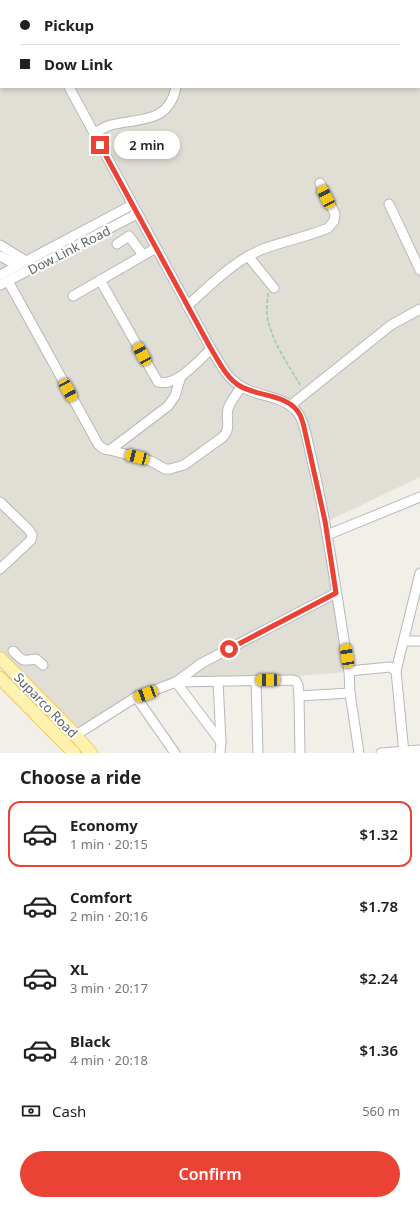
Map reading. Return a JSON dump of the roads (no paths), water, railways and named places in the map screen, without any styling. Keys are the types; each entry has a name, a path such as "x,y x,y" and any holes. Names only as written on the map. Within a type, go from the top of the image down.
{"main road":[{"name":"Suparco Road","path":"0,658 80,740"},
{"name":"Suparco Road","path":"0,678 73,753"},
{"path":"60,738 80,740 73,753"}],"street":[{"path":"70,88 211,349 230,378 241,387 291,404 300,414 317,481 327,535 349,671 350,693 359,753"},
{"path":"94,133 110,125 153,118 170,105 176,88"},
{"path":"188,306 232,266 248,256 263,249 323,230 332,224 334,221 334,214 320,183"},
{"path":"389,204 420,270"},
{"name":"Dow Link Road","path":"0,275 132,205"},
{"name":"Dow Link Road","path":"4,283 137,214"},
{"path":"117,244 130,237 144,256"},
{"path":"0,245 26,261"},
{"path":"73,296 156,248"},
{"name":"Dow Link Road","path":"0,256 17,266"},
{"path":"248,256 272,284"},
{"path":"100,280 158,382 171,382 181,376 211,349"},
{"path":"4,283 98,444 106,450 151,461 165,469 184,465 227,433 228,409 241,387"},
{"path":"291,404 306,394 391,325 420,309"},
{"path":"110,450 168,406 175,396 181,376"},
{"path":"327,535 420,497"},
{"path":"0,502 29,530 32,535 31,540 0,569"},
{"path":"404,752 396,671 420,573"},
{"path":"80,740 136,697 176,682 202,662 336,593"},
{"path":"404,641 420,641"},
{"path":"10,667 16,654 27,661 36,659 43,665"},
{"path":"349,671 390,667 396,671"},
{"path":"176,682 256,680 296,681 299,696 300,753"},
{"path":"256,680 258,753"},
{"path":"218,681 221,742 220,753"},
{"path":"176,682 221,742"},
{"path":"299,696 350,693"},
{"path":"136,697 175,753"},
{"path":"381,753 420,750"}]}
